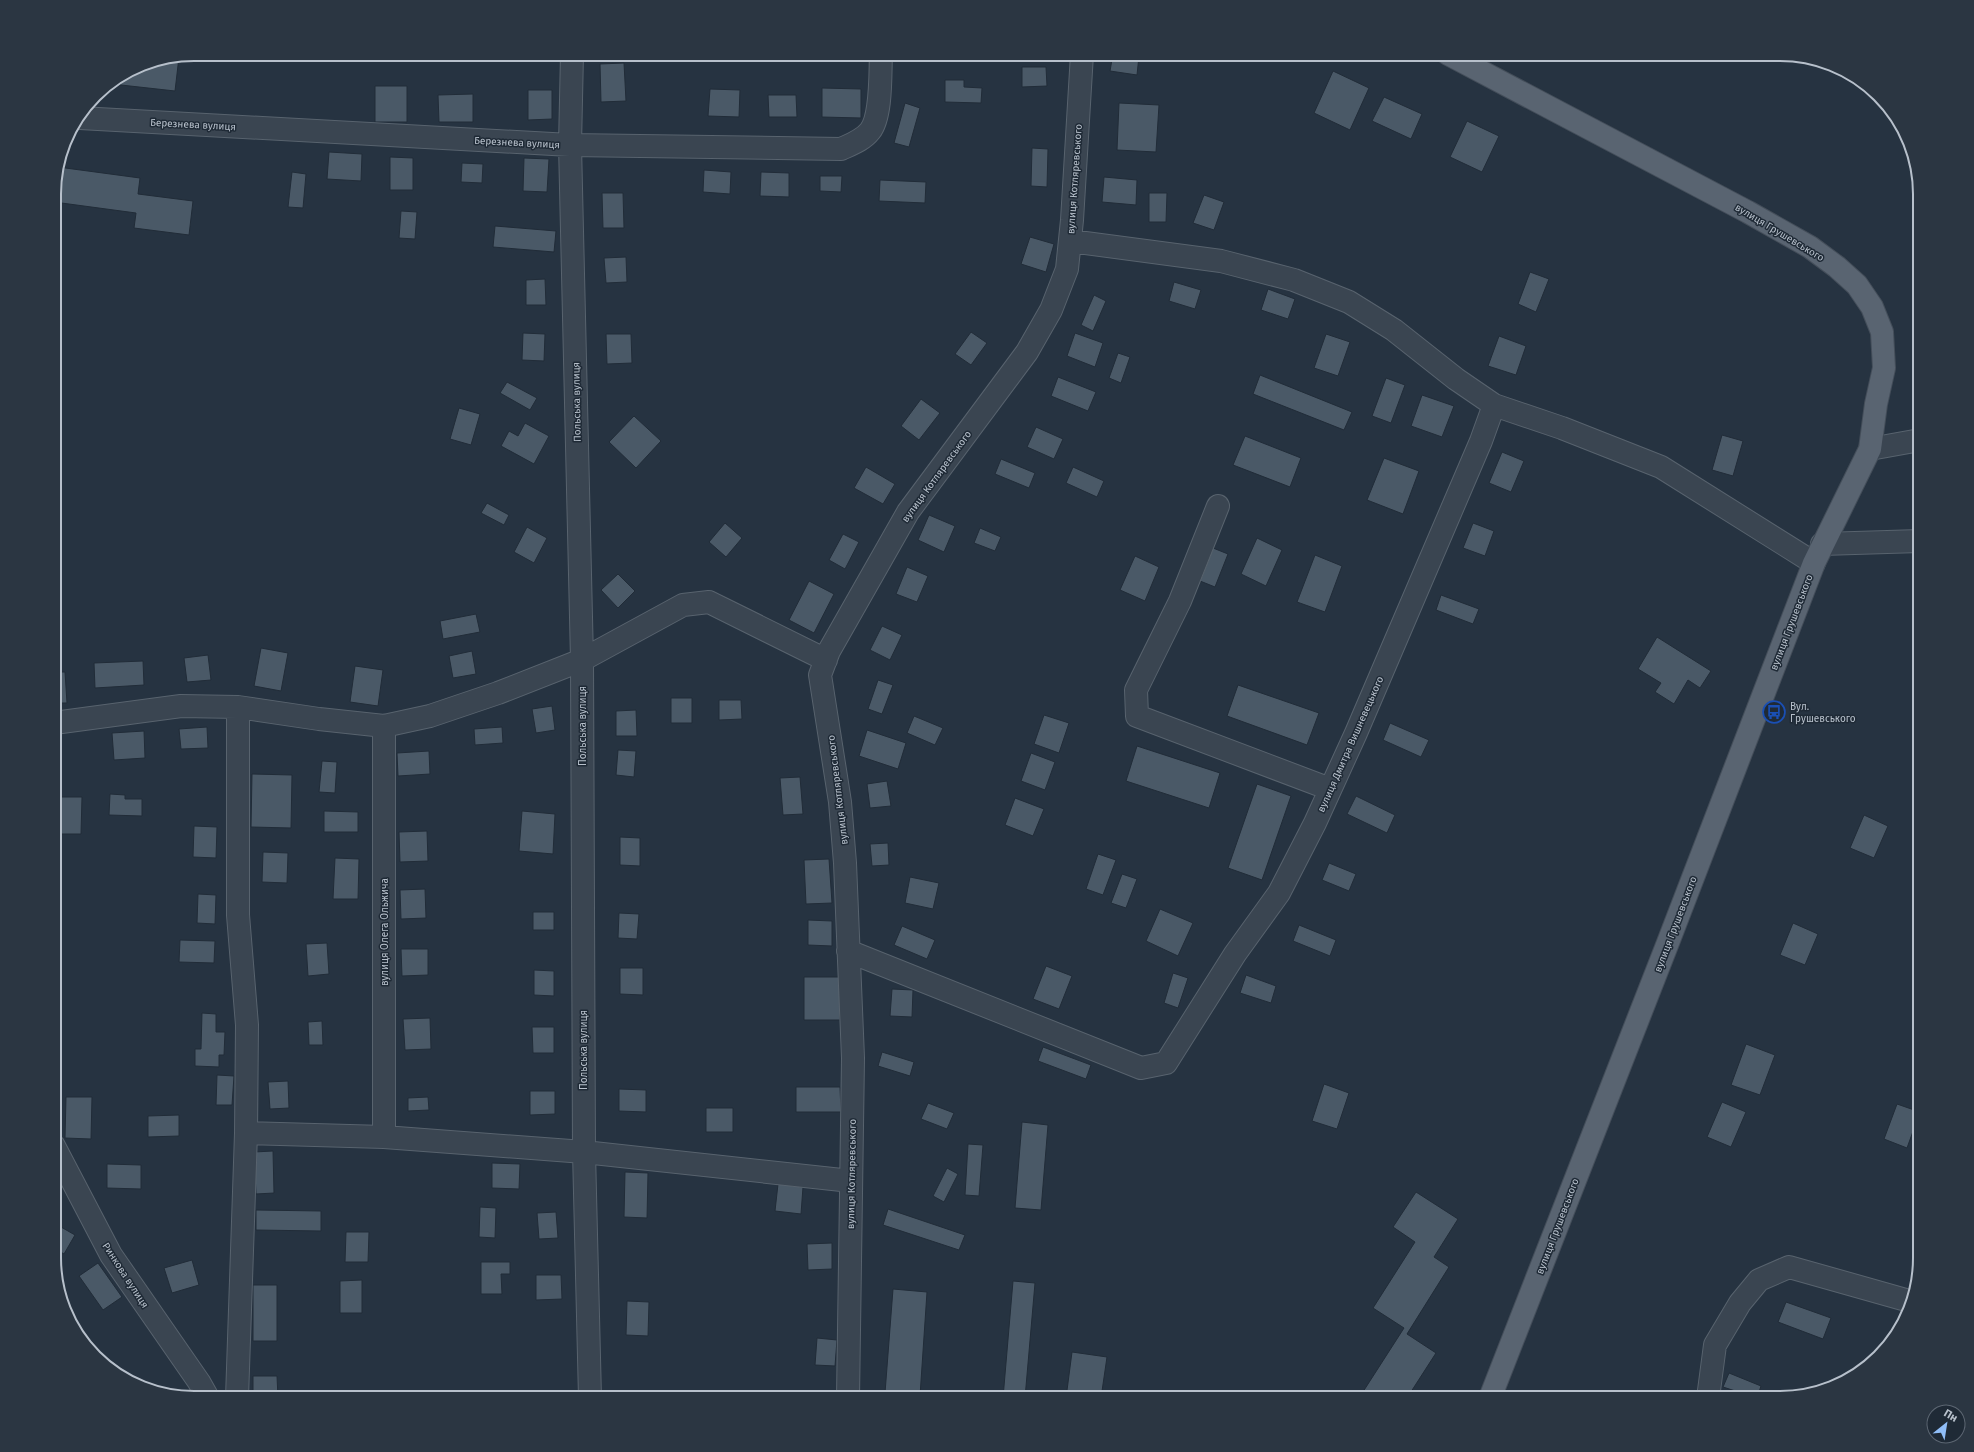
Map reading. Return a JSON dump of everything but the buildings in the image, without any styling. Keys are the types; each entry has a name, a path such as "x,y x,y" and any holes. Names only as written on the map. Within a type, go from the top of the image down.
{"main road":[{"name":"вулиця Грушевського","path":"1461,61 1748,212 1810,247 1837,266 1852,280 1872,307 1882,332 1884,368 1876,404 1870,449 1818,554 1493,1391"}],"street":[{"name":"Польська вулиця","path":"572,61 570,145 582,660 584,1152 590,1391"},
{"name":"Березнева вулиця","path":"85,118 570,145 841,149 861,139 871,130 878,111 881,61"},
{"name":"вулиця Котляревського","path":"848,1391 853,1058 845,863 840,802 820,675 829,650 908,512 1027,352 1051,310 1067,269 1082,61"},
{"path":"1070,241 1221,261 1294,280 1349,302 1394,330 1456,379 1494,405 1562,428 1661,467 1818,554 1913,542"},
{"name":"вулиця Дмитра Вишневецького","path":"848,951 1141,1068 1166,1063 1235,954 1278,893 1330,789 1356,733 1481,441 1494,405"},
{"path":"1870,449 1913,441"},
{"path":"1218,506 1180,602 1136,690 1137,716 1330,789"},
{"path":"61,721 180,706 238,707 319,719 384,726 437,714 498,693 582,660 683,605 709,602 826,660"},
{"path":"237,1391 246,1133 247,1025 238,914 238,707"},
{"name":"вулиця Олега Ольжича","path":"384,726 384,1137"},
{"path":"246,1133 384,1137 584,1152 851,1181"},
{"name":"Ринкова вулиця","path":"61,1170 65,1184 111,1255 204,1391"},
{"path":"1709,1391 1715,1345 1740,1303 1759,1280 1789,1267 1906,1300"}],"place":[{"name":"Вул. Грушевського","path":"1774,712"}]}
